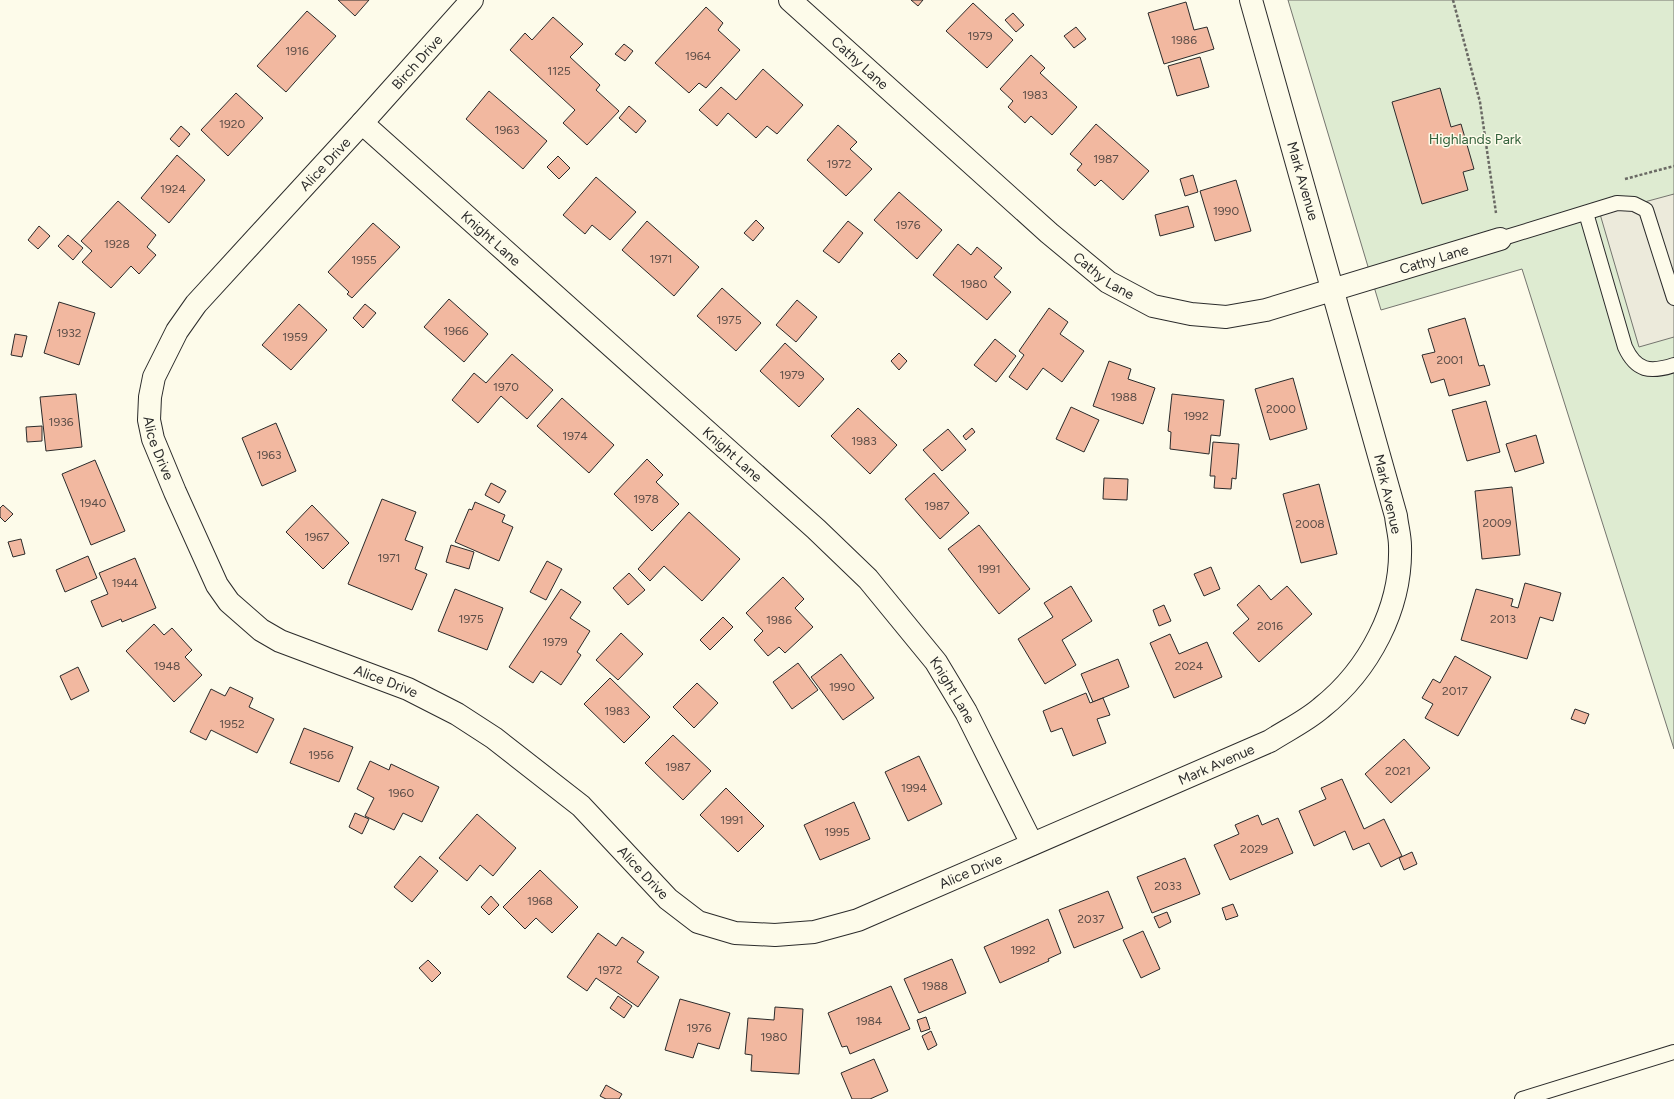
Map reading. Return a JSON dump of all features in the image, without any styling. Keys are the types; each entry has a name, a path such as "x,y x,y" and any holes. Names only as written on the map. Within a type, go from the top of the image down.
{"street":[{"name":"Birch Drive","path":"362,123 472,0"},
{"name":"Cathy Lane","path":"790,0 1049,234 1108,282 1152,306 1191,314 1226,317 1266,310 1334,290 1499,229"},
{"name":"Mark Avenue","path":"1032,844 1270,741 1321,708 1351,680 1372,650 1389,614 1398,576 1400,546 1396,516 1334,290 1251,0"},
{"name":"Alice Drive","path":"362,123 196,304 177,331 154,377 150,397 149,420 153,439 216,585 229,602 261,630 280,641 408,689 457,714 494,738 581,806 668,899 698,922 735,933 775,935 814,932 858,920 1032,844"},
{"name":"Knight Lane","path":"362,123 816,529 868,579 936,662 966,712 1032,844"}],"lane":[{"path":"1499,229 1586,213 1617,203 1634,204 1646,210 1674,298"},
{"path":"1586,213 1625,347 1631,360 1643,368 1657,371 1674,365"},
{"path":"1522,1099 1674,1052"}],"path":[{"path":"1453,0 1480,102 1499,229"}],"green space":[{"name":"Highlands Park","path":"1288,0 1674,0 1674,749 1522,269 1381,310"}],"shaded area":[{"path":"1674,194 1674,337 1639,347 1600,214"}],"building":[{"path":"338,0 369,0 355,16"},
{"path":"911,0 923,0 918,6"},
{"path":"1186,2 1194,30 1207,27 1214,49 1164,64 1148,13"},
{"path":"973,3 1013,40 987,68 946,31"},
{"path":"706,7 723,23 718,30 740,50 706,88 699,83 689,93 655,63"},
{"path":"307,11 336,36 286,92 257,66"},
{"path":"1013,13 1024,25 1016,32 1005,20"},
{"path":"553,17 583,44 570,57 600,85 596,90 619,111 587,145 563,123 575,110 510,50 525,33 532,40"},
{"path":"1076,27 1086,39 1074,48 1064,36"},
{"path":"624,44 633,51 625,61 615,54"},
{"path":"1031,55 1045,68 1040,73 1077,107 1052,135 1031,116 1025,123 1008,107 1013,101 1000,89"},
{"path":"1200,57 1209,87 1177,96 1168,66"},
{"path":"763,69 803,105 777,134 767,126 756,138 728,113 717,126 699,110 721,87 736,100"},
{"path":"1440,88 1451,127 1461,124 1474,169 1463,172 1468,190 1422,204 1392,102"},
{"path":"489,91 547,141 523,169 466,119"},
{"path":"236,93 263,118 228,156 201,130"},
{"path":"629,106 646,121 636,133 619,118"},
{"path":"1096,124 1149,171 1123,200 1101,180 1095,186 1077,170 1082,164 1070,154"},
{"path":"838,125 857,142 850,149 872,169 846,196 807,160"},
{"path":"181,126 190,134 179,147 170,139"},
{"path":"177,155 205,180 169,223 141,198"},
{"path":"558,156 570,168 559,179 547,167"},
{"path":"1193,175 1198,192 1185,196 1180,179"},
{"path":"596,177 636,212 610,240 592,225 585,234 563,215"},
{"path":"1236,180 1251,231 1215,241 1200,191"},
{"path":"899,192 942,230 917,259 874,220"},
{"path":"118,201 156,235 147,247 156,255 139,274 131,266 111,288 82,262 92,251 81,241"},
{"path":"1188,206 1194,227 1160,236 1155,215"},
{"path":"756,220 764,228 753,241 744,233"},
{"path":"647,221 699,267 674,296 622,250"},
{"path":"848,221 863,233 839,263 823,251"},
{"path":"373,223 400,247 352,298 347,294 349,292 328,272"},
{"path":"39,226 50,236 38,249 28,240"},
{"path":"68,235 83,248 73,260 58,246"},
{"path":"958,244 971,255 977,247 1002,268 994,277 1011,292 987,320 933,275"},
{"path":"722,288 761,323 736,351 697,316"},
{"path":"449,299 488,334 464,362 424,327"},
{"path":"797,300 817,317 796,342 776,325"},
{"path":"59,302 95,313 79,365 44,353"},
{"path":"299,304 327,330 291,370 262,345"},
{"path":"365,304 376,313 363,328 353,318"},
{"path":"1049,308 1068,322 1060,334 1084,351 1062,382 1043,368 1027,390 1009,377 1024,355 1019,351"},
{"path":"1465,318 1479,366 1484,365 1490,385 1449,396 1444,379 1431,383 1422,355 1435,352 1428,329"},
{"path":"15,334 27,336 22,357 11,355"},
{"path":"995,339 1016,356 996,382 974,365"},
{"path":"785,343 824,379 799,407 760,371"},
{"path":"899,353 907,361 899,370 891,361"},
{"path":"512,354 553,390 527,419 501,396 478,423 452,400 474,373 486,383"},
{"path":"1109,361 1131,369 1128,379 1155,388 1143,424 1093,406"},
{"path":"1293,378 1307,429 1270,440 1255,389"},
{"path":"76,394 82,447 46,451 40,397"},
{"path":"1172,394 1224,400 1220,436 1211,435 1209,454 1170,449 1171,432 1168,431"},
{"path":"562,398 614,445 589,473 537,426"},
{"path":"1486,401 1500,452 1467,461 1452,410"},
{"path":"1071,407 1099,420 1084,452 1056,439"},
{"path":"858,408 897,445 870,474 831,436"},
{"path":"276,423 296,471 262,486 242,438"},
{"path":"42,426 42,441 27,442 26,427"},
{"path":"972,428 975,432 966,440 963,436"},
{"path":"948,429 966,450 942,471 923,450"},
{"path":"1536,435 1544,463 1515,472 1506,444"},
{"path":"1213,442 1239,444 1236,479 1232,478 1231,489 1214,488 1215,476 1210,476"},
{"path":"647,459 663,475 656,482 679,504 652,531 614,494"},
{"path":"95,460 125,531 91,545 62,474"},
{"path":"934,473 969,513 940,539 905,499"},
{"path":"1104,478 1128,479 1127,500 1103,499"},
{"path":"491,483 506,491 499,503 485,495"},
{"path":"1319,484 1337,554 1301,563 1283,494"},
{"path":"1512,487 1520,555 1482,559 1475,491"},
{"path":"382,499 416,512 405,540 423,547 415,569 427,574 412,610 348,584"},
{"path":"475,502 505,515 502,522 513,527 499,561 455,542 469,509 472,510"},
{"path":"3,505 13,514 5,522 0,517 0,508"},
{"path":"312,505 349,543 323,569 286,532"},
{"path":"689,512 740,559 702,601 664,566 650,581 638,569"},
{"path":"979,525 1030,589 999,614 948,549"},
{"path":"21,539 25,554 13,557 8,542"},
{"path":"451,545 474,552 469,569 446,562"},
{"path":"88,556 97,578 65,592 56,570"},
{"path":"135,558 156,608 122,622 121,619 102,627 91,601 108,594 99,573"},
{"path":"547,561 562,569 546,600 530,592"},
{"path":"1211,567 1220,589 1204,596 1194,574"},
{"path":"629,573 645,590 628,605 613,588"},
{"path":"783,577 804,599 795,608 813,627 785,653 779,647 768,656 754,640 763,631 746,613"},
{"path":"1525,583 1561,593 1553,621 1540,617 1527,659 1461,640 1476,589 1513,599 1511,606 1518,608"},
{"path":"1259,585 1271,600 1287,586 1312,614 1259,662 1233,633 1249,619 1237,605"},
{"path":"1071,586 1092,621 1062,640 1076,665 1045,684 1018,639 1053,617 1044,603"},
{"path":"455,589 503,608 487,650 438,631"},
{"path":"561,589 581,602 570,618 590,631 577,652 581,655 561,685 541,671 533,683 509,667"},
{"path":"1164,605 1171,621 1159,626 1153,610"},
{"path":"723,617 733,627 710,650 700,640"},
{"path":"154,624 164,635 172,628 192,650 185,657 202,675 174,702 126,651"},
{"path":"621,633 643,654 618,680 596,660"},
{"path":"1170,634 1179,654 1207,642 1222,677 1174,698 1150,643"},
{"path":"841,654 874,698 843,720 811,677"},
{"path":"1455,656 1491,677 1458,736 1425,718 1433,704 1422,698 1433,679 1440,683"},
{"path":"1118,659 1129,687 1093,702 1081,674"},
{"path":"798,663 818,690 792,709 773,682"},
{"path":"78,667 89,691 71,700 60,676"},
{"path":"610,678 650,717 624,743 584,704"},
{"path":"697,683 718,703 694,728 673,707"},
{"path":"230,687 253,698 249,707 274,719 257,753 211,730 206,740 190,732 211,689 225,696"},
{"path":"1086,693 1090,703 1103,698 1110,715 1097,719 1106,743 1073,756 1062,728 1051,732 1043,711"},
{"path":"1575,709 1589,714 1585,724 1571,719"},
{"path":"304,728 353,747 339,782 290,763"},
{"path":"673,735 711,771 683,800 645,763"},
{"path":"1404,739 1430,768 1391,803 1365,774"},
{"path":"919,756 942,804 908,821 885,772"},
{"path":"370,761 389,770 391,764 439,787 422,822 403,813 394,830 365,816 374,798 357,789"},
{"path":"1342,779 1364,829 1384,819 1402,856 1381,867 1369,843 1353,850 1345,831 1314,846 1299,811 1326,799 1321,788"},
{"path":"726,788 764,826 738,852 700,815"},
{"path":"854,802 870,839 820,860 804,825"},
{"path":"355,813 369,819 362,834 349,827"},
{"path":"477,814 516,848 493,876 480,865 467,881 439,858"},
{"path":"1258,815 1262,825 1278,818 1293,853 1230,880 1214,845 1239,834 1235,825"},
{"path":"1412,852 1417,864 1404,870 1399,858"},
{"path":"420,856 438,871 412,902 394,887"},
{"path":"1185,858 1200,894 1152,913 1137,877"},
{"path":"540,870 578,907 552,933 536,918 525,929 503,907"},
{"path":"1108,891 1123,928 1074,948 1059,910"},
{"path":"491,896 499,905 489,915 481,907"},
{"path":"1233,904 1238,916 1226,920 1222,908"},
{"path":"1167,912 1171,922 1159,928 1154,917"},
{"path":"1048,919 1061,953 1048,959 1049,961 1000,983 984,947"},
{"path":"1143,931 1160,969 1141,978 1123,940"},
{"path":"598,933 616,946 622,937 644,952 637,962 659,977 638,1007 596,978 587,991 567,977"},
{"path":"952,959 966,993 919,1013 904,979"},
{"path":"428,960 441,973 432,982 419,968"},
{"path":"891,986 910,1029 850,1054 847,1046 842,1047 828,1013"},
{"path":"618,996 632,1006 624,1018 610,1008"},
{"path":"680,999 730,1013 719,1049 698,1043 693,1058 665,1050"},
{"path":"775,1007 803,1009 799,1074 751,1071 752,1055 745,1054 748,1018 774,1020"},
{"path":"926,1017 930,1029 921,1032 917,1020"},
{"path":"931,1031 937,1045 928,1050 922,1036"},
{"path":"874,1059 888,1091 870,1099 852,1099 841,1073"},
{"path":"606,1085 622,1094 619,1099 606,1099 600,1096"}]}
